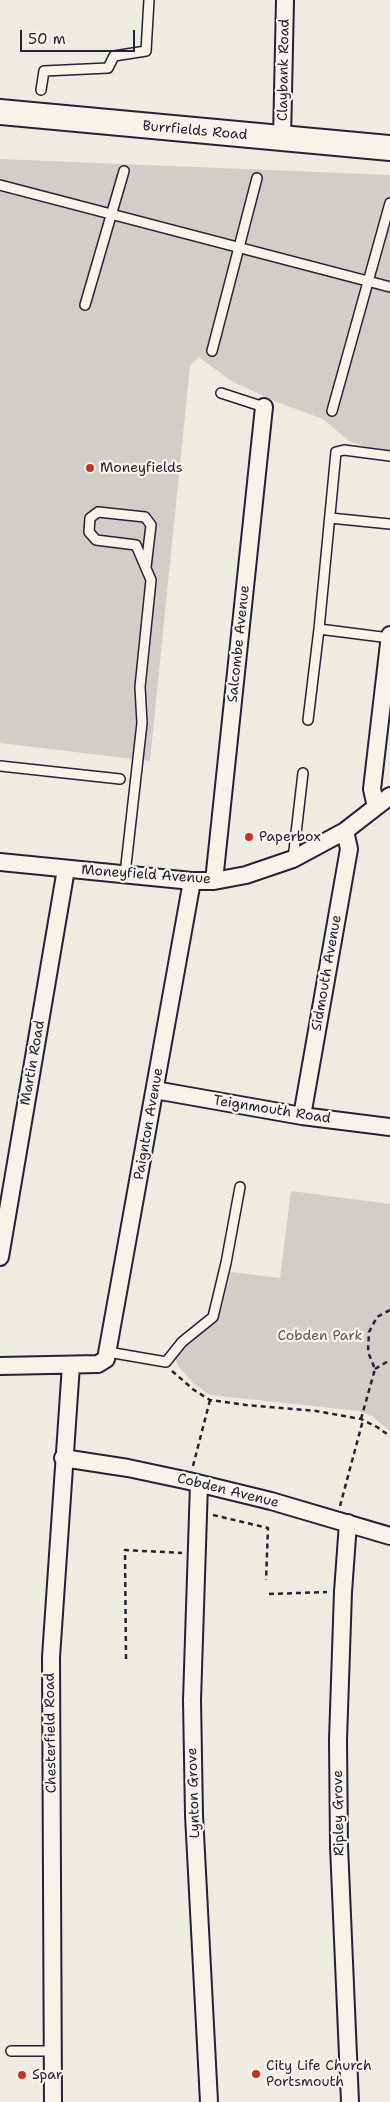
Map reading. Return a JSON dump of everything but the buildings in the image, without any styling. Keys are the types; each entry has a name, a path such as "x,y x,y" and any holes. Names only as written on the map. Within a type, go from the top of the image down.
{"street":[{"name":"Claybank Road","path":"282,139 286,0"},
{"name":"Burrfields Road","path":"0,112 390,148"},
{"name":"Salcombe Avenue","path":"214,881 264,408"},
{"path":"376,807 372,788 386,707 390,637"},
{"name":"Moneyfield Avenue","path":"0,862 214,881 246,875 293,859 345,831 390,796"},
{"name":"Sidmouth Avenue","path":"302,1116 349,850 345,831"},
{"name":"Martin Road","path":"0,1257 66,869"},
{"name":"Paignton Avenue","path":"103,1358 155,1090 192,880"},
{"name":"Teignmouth Road","path":"155,1090 302,1116 390,1127"},
{"path":"0,1366 71,1365 103,1358"},
{"name":"Chesterfield Road","path":"53,2102 51,1658 63,1458 71,1365"},
{"name":"Cobden Avenue","path":"63,1458 128,1468 194,1482 390,1536"},
{"name":"Lynton Grove","path":"194,1482 199,1511 192,1700 194,1815 209,2102"},
{"name":"Ripley Grove","path":"343,1522 343,1592 338,1740 339,1846 350,2102"}],"lane":[{"path":"41,90 44,71 108,68 114,56 146,51 149,0"},
{"path":"85,305 124,171"},
{"path":"212,351 257,178"},
{"path":"0,185 390,287"},
{"path":"332,411 390,203"},
{"path":"221,393 264,408"},
{"path":"308,720 319,630 336,452 344,450 390,456"},
{"path":"125,874 142,723 140,687 151,580 136,545 96,540 89,532 90,518 98,512 145,517 151,525 146,567"},
{"path":"330,518 390,524"},
{"path":"319,630 390,637"},
{"path":"0,766 120,779"},
{"path":"293,859 303,774"},
{"path":"103,1358 166,1362 182,1342 213,1317 226,1263 240,1187"},
{"path":"11,2051 52,2050"}],"path":[{"path":"343,1522 362,1419 375,1369 368,1352 369,1332 377,1317 390,1310"},
{"path":"375,1369 390,1360"},
{"path":"166,1362 176,1376 210,1400 291,1408 362,1419 377,1426 390,1436"},
{"path":"194,1482 210,1400"},
{"path":"199,1511 268,1528 266,1580"},
{"path":"126,1659 125,1550 196,1554"},
{"path":"269,1594 343,1592"}],"green space":[{"path":"0,159 390,175 390,451 371,449 349,441 323,419 279,403 231,381 199,357 190,366 150,761 0,743"},
{"name":"Cobden Park","path":"291,1191 390,1204 390,1431 372,1416 359,1411 210,1395 194,1384 178,1366 175,1356 214,1323 221,1311 231,1272 280,1278"}],"place":[{"name":"Moneyfields","path":"90,468"},
{"name":"Paperbox","path":"249,837"},
{"name":"City Life Church Portsmouth","path":"256,2074"},
{"name":"Spar","path":"22,2075"}]}
